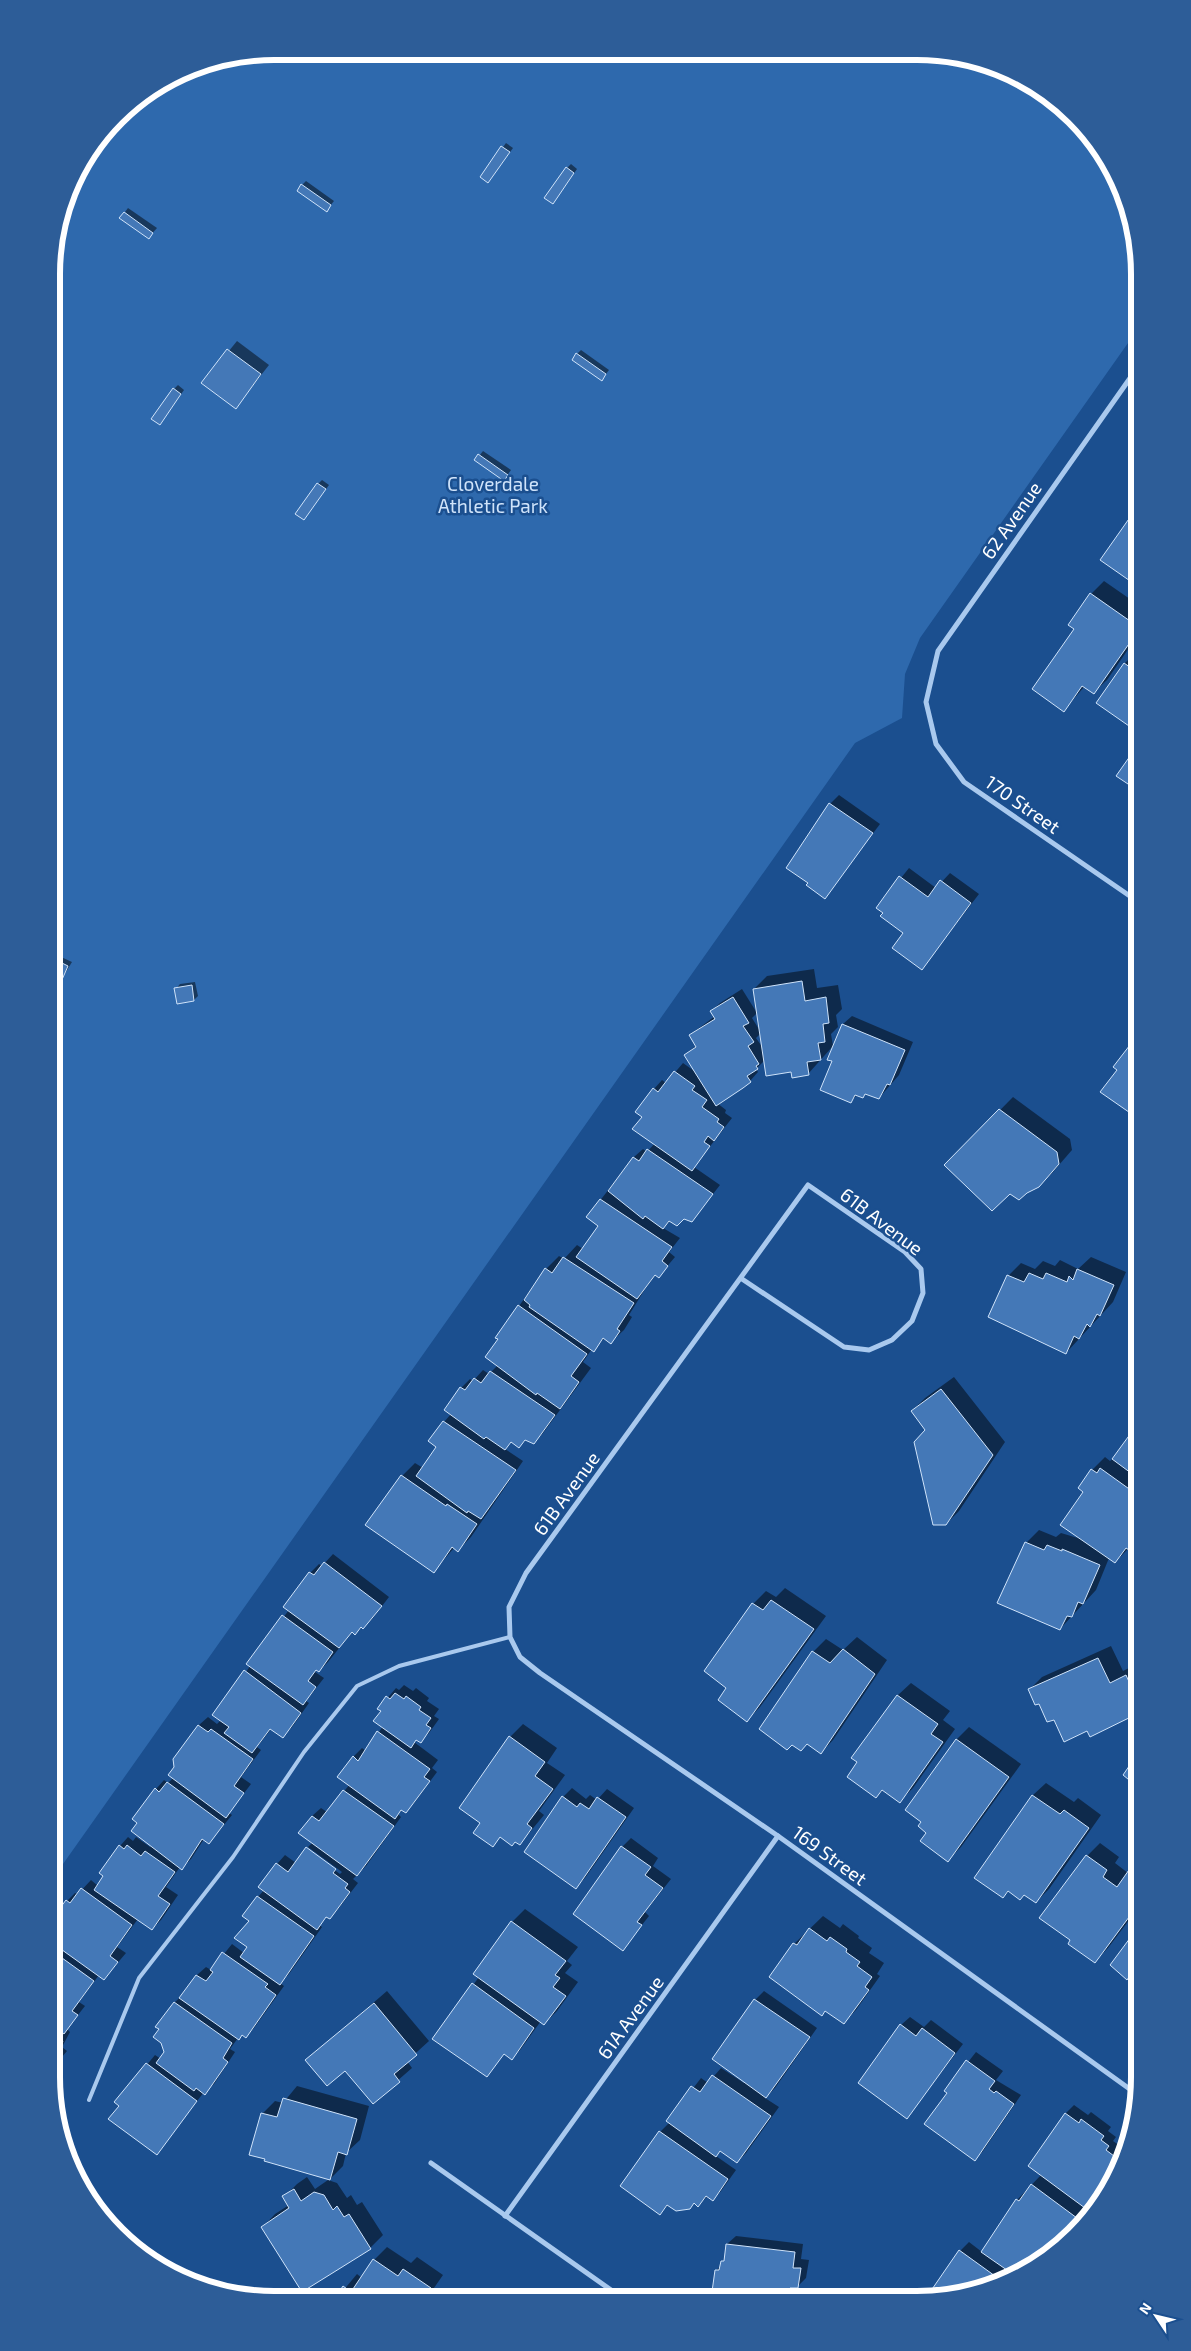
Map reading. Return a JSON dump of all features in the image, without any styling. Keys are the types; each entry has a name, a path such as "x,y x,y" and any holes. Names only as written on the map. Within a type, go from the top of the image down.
{"street":[{"name":"62 Avenue","path":"926,702 938,651 1131,377"},
{"name":"170 Street","path":"926,702 936,744 964,782 1131,897"},
{"name":"61B Avenue","path":"510,1637 509,1607 526,1574 742,1279 808,1185 905,1252 921,1269 923,1293 912,1321 892,1340 869,1350 844,1347 742,1279"},
{"name":"169 Street","path":"510,1637 520,1656 540,1673 778,1836 1131,2090"},
{"name":"61A Avenue","path":"505,2216 778,1836"},
{"path":"431,2163 611,2290"}],"lane":[{"path":"89,2100 138,1978 233,1857 304,1752 357,1686 399,1666 510,1637"}],"green space":[{"name":"Cloverdale Athletic Park","path":"260,60 931,60 959,64 986,71 1012,82 1047,104 1078,133 1095,155 1109,179 1120,205 1127,232 1131,260 1131,339 920,638 905,674 902,718 855,743 60,1868 60,260 64,232 71,205 82,179 104,144 133,113 155,96 179,82 219,67"}],"building":[{"path":"501,146 510,152 488,183 480,177"},
{"path":"566,167 574,173 553,204 544,198"},
{"path":"301,184 331,205 327,212 297,191"},
{"path":"124,212 153,233 149,239 119,218"},
{"path":"227,349 261,374 236,409 201,383"},
{"path":"576,353 606,374 602,381 572,360"},
{"path":"173,388 181,394 160,425 151,419"},
{"path":"478,454 508,475 504,481 474,460"},
{"path":"317,483 326,489 304,520 295,514"},
{"path":"1131,516 1131,582 1100,560"},
{"path":"1090,593 1131,622 1131,641 1094,694 1082,686 1064,712 1032,689 1074,629 1068,625"},
{"path":"1124,663 1131,668 1131,723 1129,726 1096,703"},
{"path":"1131,755 1131,786 1116,776"},
{"path":"829,803 873,833 825,899 806,885 808,883 786,868"},
{"path":"899,876 928,897 940,880 971,903 922,970 892,948 903,933 880,916 883,913 876,908"},
{"path":"60,962 68,966 60,981"},
{"path":"802,981 805,1001 826,997 829,1023 823,1024 825,1042 818,1043 821,1060 807,1062 809,1075 792,1078 791,1072 766,1076 753,989"},
{"path":"192,985 194,1001 177,1004 174,988"},
{"path":"733,997 749,1023 743,1026 754,1042 748,1046 759,1064 756,1066 758,1069 747,1076 751,1082 716,1106 684,1055 696,1047 689,1035 715,1019 710,1011"},
{"path":"842,1024 905,1050 890,1085 887,1084 879,1099 865,1094 863,1098 855,1095 851,1103 820,1090 832,1061 827,1060"},
{"path":"1131,1044 1131,1114 1100,1092 1117,1070 1113,1067"},
{"path":"674,1071 695,1086 692,1090 707,1100 702,1107 719,1119 717,1122 724,1127 714,1141 708,1136 704,1142 710,1146 692,1171 632,1129 642,1117 635,1112 653,1088 658,1092"},
{"path":"999,1109 1057,1152 1059,1164 1039,1187 1027,1193 1019,1200 1010,1194 992,1211 944,1165"},
{"path":"647,1149 713,1194 692,1222 684,1219 677,1226 669,1221 663,1229 645,1216 643,1219 608,1191 633,1157 639,1161"},
{"path":"600,1199 672,1247 662,1261 668,1266 659,1278 655,1275 637,1299 576,1257 598,1226 586,1217"},
{"path":"563,1257 634,1303 617,1329 620,1331 611,1344 603,1338 594,1352 529,1307 530,1305 524,1300 545,1268 552,1273"},
{"path":"1077,1269 1114,1285 1100,1316 1097,1314 1090,1327 1087,1324 1079,1339 1074,1336 1066,1354 988,1317 1007,1275 1024,1282 1029,1273 1043,1279 1046,1273 1067,1282 1069,1276 1073,1280"},
{"path":"518,1305 587,1354 571,1376 579,1382 560,1409 537,1393 536,1395 485,1357 498,1339 495,1338"},
{"path":"490,1371 555,1415 534,1444 525,1440 519,1448 511,1442 505,1450 486,1437 484,1439 444,1410 460,1387 465,1390 474,1378 481,1383"},
{"path":"941,1389 993,1455 946,1525 933,1525 914,1442 925,1430 911,1411"},
{"path":"443,1421 516,1470 481,1519 468,1511 467,1513 416,1476 436,1447 428,1441"},
{"path":"1131,1433 1131,1473 1112,1459"},
{"path":"1100,1468 1131,1490 1131,1551 1126,1548 1115,1563 1060,1525 1083,1492 1078,1488 1091,1469 1097,1473"},
{"path":"401,1475 446,1506 447,1504 477,1524 458,1552 452,1547 434,1573 365,1525"},
{"path":"1025,1542 1044,1550 1047,1545 1062,1551 1062,1549 1100,1565 1083,1604 1078,1602 1072,1617 1067,1616 1060,1630 997,1603"},
{"path":"324,1562 382,1606 363,1629 361,1627 355,1635 352,1632 339,1648 283,1607 309,1572 314,1575"},
{"path":"771,1600 814,1629 747,1722 718,1700 726,1688 704,1671 752,1603 763,1610"},
{"path":"282,1615 333,1652 319,1672 316,1670 308,1681 316,1687 303,1705 246,1664"},
{"path":"843,1649 875,1674 821,1754 807,1744 801,1751 792,1745 787,1750 759,1729 812,1651 830,1663"},
{"path":"1098,1658 1110,1683 1126,1675 1131,1686 1131,1717 1090,1737 1087,1731 1064,1742 1054,1720 1047,1722 1039,1704 1035,1705 1028,1689"},
{"path":"244,1670 301,1713 283,1738 270,1729 252,1753 224,1733 229,1727 212,1715"},
{"path":"395,1693 404,1699 406,1696 421,1707 419,1710 431,1718 426,1725 431,1728 421,1743 416,1740 411,1748 373,1721 381,1711 377,1709 386,1696 390,1699"},
{"path":"897,1695 938,1724 931,1734 943,1742 900,1803 882,1790 876,1798 847,1777 857,1762 851,1758"},
{"path":"198,1725 208,1732 211,1729 253,1759 234,1786 244,1793 226,1818 168,1775 174,1767 173,1759"},
{"path":"377,1731 430,1769 424,1777 430,1781 406,1813 401,1810 395,1819 337,1777 353,1756 358,1761"},
{"path":"509,1736 545,1762 535,1776 553,1789 527,1824 532,1828 520,1845 515,1842 512,1846 500,1837 493,1847 473,1833 480,1823 459,1808"},
{"path":"956,1739 1009,1777 948,1862 920,1841 926,1833 918,1826 921,1822 905,1810"},
{"path":"1131,1763 1131,1782 1123,1775"},
{"path":"167,1782 224,1824 209,1844 202,1839 182,1870 131,1831 137,1823 132,1819 155,1788 159,1792"},
{"path":"343,1790 394,1826 357,1876 298,1833 312,1816 319,1821"},
{"path":"1032,1795 1060,1814 1064,1810 1089,1828 1036,1903 1024,1895 1020,1900 1008,1891 1003,1898 974,1878"},
{"path":"562,1796 577,1807 580,1803 589,1809 597,1797 626,1817 576,1889 524,1852"},
{"path":"119,1845 124,1849 127,1845 141,1856 145,1851 175,1872 158,1896 170,1904 152,1930 94,1890 103,1876 99,1873"},
{"path":"621,1846 651,1867 645,1875 663,1888 637,1922 642,1925 623,1951 573,1914"},
{"path":"306,1847 336,1869 333,1873 348,1884 345,1888 350,1892 330,1919 326,1917 317,1930 258,1887 276,1863 288,1872"},
{"path":"1086,1855 1107,1870 1103,1877 1117,1887 1131,1867 1131,1914 1095,1963 1068,1944 1070,1940 1039,1918"},
{"path":"81,1888 132,1925 110,1956 118,1962 104,1980 60,1948 60,1908 66,1900 70,1903"},
{"path":"257,1896 314,1936 280,1985 240,1957 247,1947 234,1938 249,1921 242,1916"},
{"path":"511,1921 566,1961 555,1975 560,1978 553,1987 566,1996 544,2025 473,1974"},
{"path":"809,1928 827,1941 830,1937 847,1949 846,1952 860,1962 857,1966 872,1977 865,1987 869,1990 844,2024 825,2011 822,2016 769,1977 793,1943 797,1945"},
{"path":"1131,1937 1131,1978 1129,1977 1127,1980 1110,1965"},
{"path":"222,1952 268,1984 265,1987 276,1995 246,2038 242,2035 239,2040 179,1998 196,1975 206,1981 213,1972 210,1970"},
{"path":"60,1956 94,1981 72,2011 78,2015 64,2034 60,2031"},
{"path":"472,1983 534,2028 512,2060 504,2054 487,2077 432,2039"},
{"path":"754,1999 810,2037 766,2098 712,2059"},
{"path":"174,2002 232,2043 223,2058 228,2062 205,2095 196,2088 194,2091 156,2063 164,2052 161,2043 153,2037 159,2029 155,2027"},
{"path":"374,2003 417,2055 394,2074 400,2082 373,2104 345,2071 327,2086 305,2060"},
{"path":"900,2024 916,2036 922,2028 955,2053 907,2119 858,2083"},
{"path":"966,2060 995,2081 989,2089 994,2093 996,2091 1014,2104 975,2161 924,2124 947,2093 944,2091"},
{"path":"146,2063 197,2101 157,2155 108,2119 119,2106 114,2102"},
{"path":"712,2075 771,2116 737,2163 720,2151 716,2157 666,2121 691,2086 700,2092"},
{"path":"283,2098 357,2119 347,2155 338,2152 330,2180 249,2155 261,2113 277,2117"},
{"path":"1065,2113 1079,2123 1081,2119 1104,2136 1101,2140 1109,2146 1106,2150 1116,2157 1095,2196 1086,2209 1028,2166"},
{"path":"659,2131 728,2179 713,2201 706,2196 698,2207 694,2203 690,2209 676,2211 667,2205 660,2215 620,2186"},
{"path":"1031,2184 1078,2218 1047,2247 1008,2271 981,2252 1016,2199 1019,2201"},
{"path":"294,2189 301,2201 314,2192 324,2195 333,2210 337,2206 344,2217 349,2214 371,2249 301,2291 261,2227 289,2208 282,2196"},
{"path":"726,2244 795,2252 793,2268 801,2268 798,2288 790,2288 790,2291 712,2291 715,2270 719,2270 721,2261 724,2261"},
{"path":"959,2250 996,2276 959,2287 931,2291"},
{"path":"373,2259 398,2276 403,2269 431,2288 429,2291 352,2291"},
{"path":"343,2286 350,2291 340,2291"}]}
